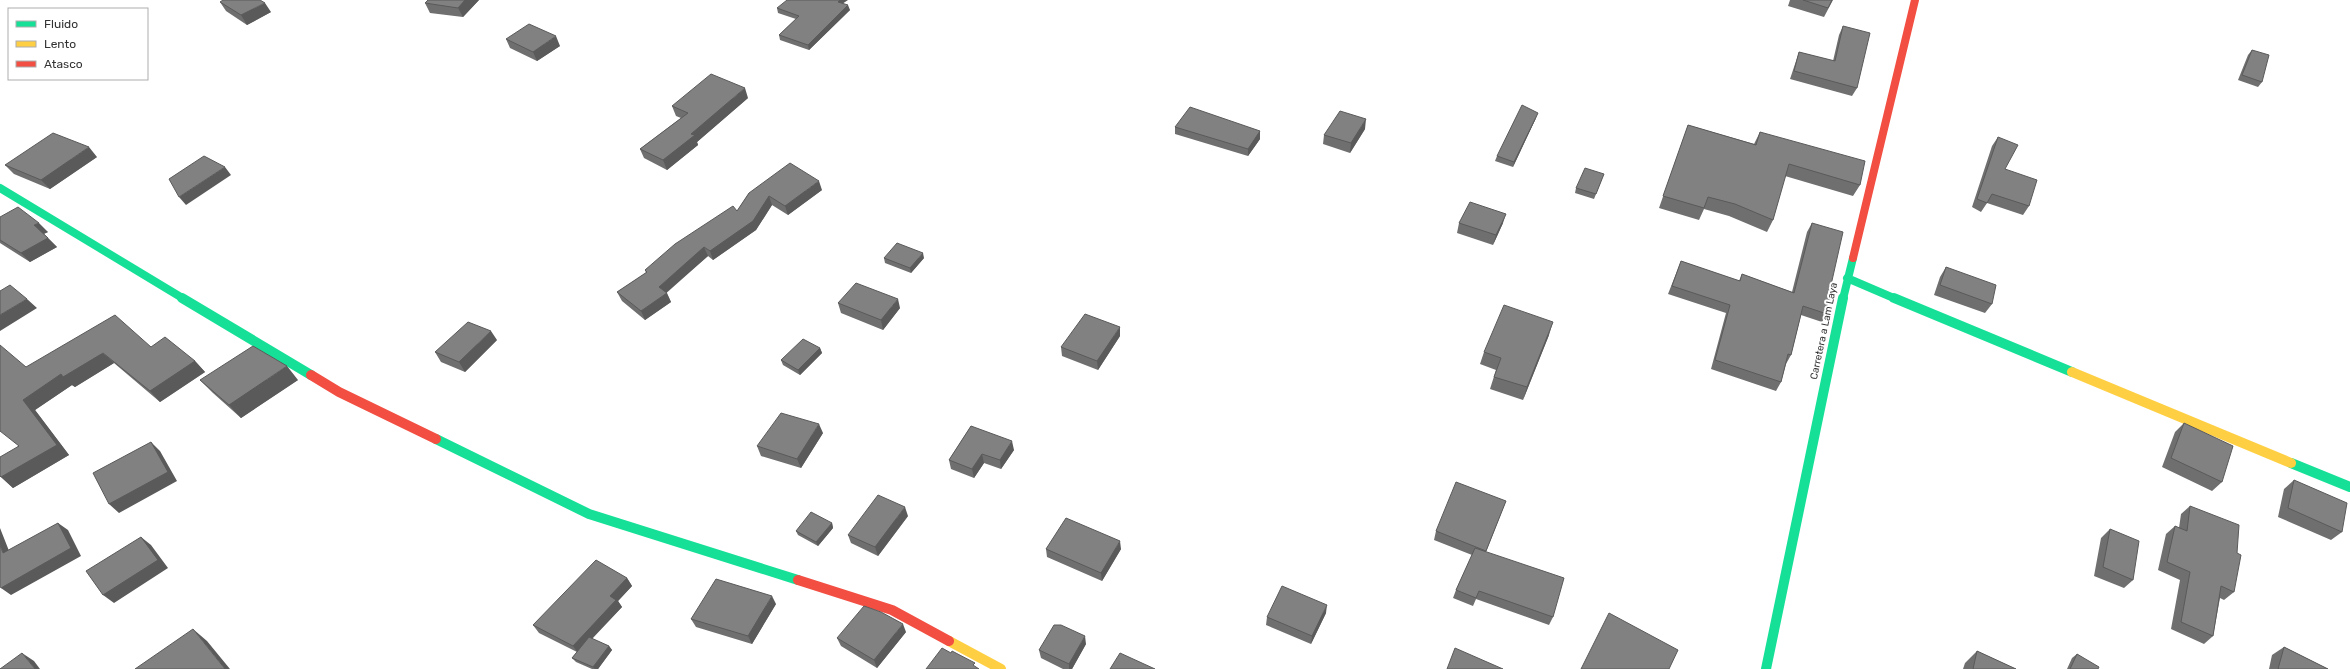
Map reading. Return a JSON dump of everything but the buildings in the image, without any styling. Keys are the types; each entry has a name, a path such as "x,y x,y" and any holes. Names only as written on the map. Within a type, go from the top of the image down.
{"street":[{"name":"Carretera a Lam Laya","path":"1766,669 1847,278 1915,0"},
{"path":"0,188 339,392 582,511 892,610 1000,669"},
{"path":"1847,278 2350,487"}],"traffic: fast":[{"path":"0,188 311,375"},
{"path":"1766,669 1834,335 1853,258"},
{"path":"1847,278 2072,372"},
{"path":"436,439 589,514 798,580"},
{"path":"2291,463 2350,487"}],"traffic: slow":[{"path":"2072,372 2291,463"},
{"path":"949,641 1001,669"}],"traffic: jam":[{"path":"1853,258 1915,0"},
{"path":"311,375 339,392 436,439"},
{"path":"798,580 892,610 949,641"}]}
